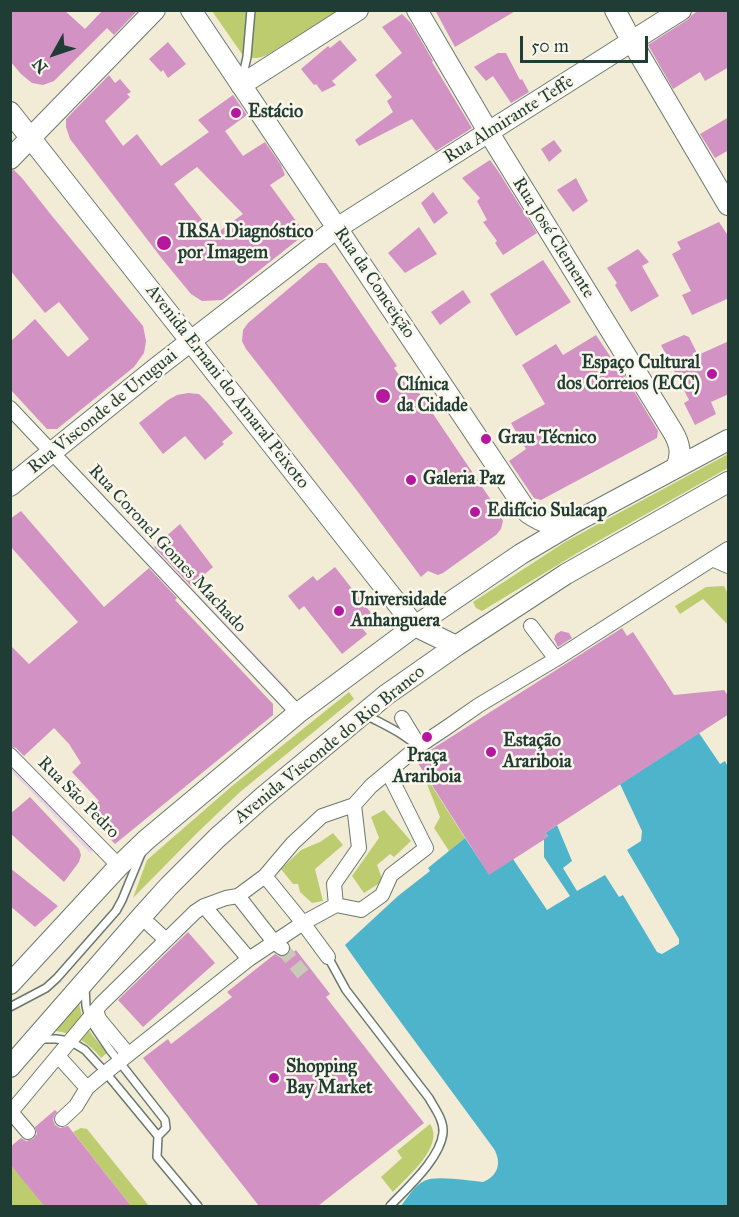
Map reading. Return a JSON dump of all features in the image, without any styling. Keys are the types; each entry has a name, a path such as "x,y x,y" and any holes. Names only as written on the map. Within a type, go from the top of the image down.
{"main road":[{"path":"10,159 155,10"},
{"name":"Rua da Conceição","path":"191,10 528,513 540,521 553,525 576,522"},
{"path":"241,85 358,10"},
{"name":"Rua José Clemente","path":"417,10 489,133 673,432 680,449 676,468"},
{"path":"615,10 729,205"},
{"name":"Rua Almirante Teffe","path":"336,228 681,10"},
{"name":"Avenida Ernani do Amaral Peixoto","path":"10,112 415,626 456,646"},
{"name":"Rua Visconde de Uruguai","path":"10,486 336,228"},
{"path":"10,984 146,840 298,713 415,626 520,554 729,440"},
{"name":"Avenida Visconde do Rio Branco","path":"13,1062 35,1040 168,886 217,838 386,695 566,574 729,482"}],"street":[{"name":"Rua Coronel Gomes Machado","path":"10,408 298,713"},
{"path":"28,1132 11,1112 92,1014 195,912 204,906 238,896 265,876 293,843 322,816 354,805 388,772 422,750 479,705 729,549"},
{"path":"712,559 729,566"},
{"path":"531,626 556,658"},
{"path":"402,718 422,750"},
{"name":"Rua São Pedro","path":"10,755 119,866"},
{"path":"62,1119 76,1106 87,1088 249,959 278,945 303,923 336,905 361,910 382,895 391,875 426,848 388,772"},
{"path":"336,905 334,884 359,848 354,805"},
{"path":"265,876 328,957"},
{"path":"238,896 278,945"},
{"path":"204,906 249,959"},
{"path":"150,926 166,940"},
{"path":"92,1014 99,1018 124,1058"},
{"path":"58,1056 87,1088"}],"lane":[{"path":"241,85 247,57 251,10"},
{"path":"363,714 391,728 422,750"},
{"path":"10,1007 46,988 116,911 146,840"},
{"path":"328,957 346,990 429,1098 439,1115 443,1132 434,1158 390,1206"},
{"path":"89,976 85,987 86,1006 92,1014"},
{"path":"35,1040 70,1041 84,1050 158,1136 157,1157 198,1206"},
{"path":"124,1058 165,1120 166,1128 158,1136"}],"shaded area":[{"path":"67,457 289,690 283,694 61,462"},
{"path":"10,762 94,849 90,853 11,771"}],"green space":[{"path":"212,11 337,11 267,55 254,58 242,54"},
{"path":"728,454 728,468 584,549 482,611 476,608 473,602 565,542"},
{"path":"724,586 728,594 728,625 703,599 680,614 675,606 706,587"},
{"path":"349,692 354,699 240,792 133,898 147,860 232,786"},
{"path":"421,769 465,838 449,851 434,828 440,817"},
{"path":"384,810 411,841 394,857 390,854 377,865 383,881 364,893 352,876 379,838 371,817"},
{"path":"333,833 343,845 315,869 323,901 312,903 300,892 298,884 293,884 281,869 301,850 320,842"},
{"path":"79,1002 85,1024 107,1053 101,1058 81,1040 55,1031"},
{"path":"430,1124 433,1142 429,1151 415,1170 393,1192 381,1177 402,1158 397,1151"},
{"path":"81,1128 87,1129 149,1206 131,1206 73,1132"},
{"path":"11,1164 44,1206 11,1206"}],"water":[{"path":"728,714 728,1206 401,1206 417,1185 429,1179 444,1178 483,1182 495,1173 498,1159 494,1149 345,945 398,896 430,871 428,868 465,838 489,874 548,836 545,833"}],"pier":[{"path":"728,714 728,767 725,761 720,764 699,733"},
{"path":"620,784 642,831 641,841 627,850 679,939 679,944 662,954 657,952 623,895 619,897 605,875 577,891 563,868 572,861 557,825"},
{"path":"544,839 544,857 570,896 547,910 513,859"}],"building":[{"path":"10,10 64,10 85,29 103,10 138,10 114,35 107,28 54,81 43,85 32,83 10,61"},
{"path":"435,10 517,10 455,47"},
{"path":"699,10 729,10 729,67 705,81 700,72 673,89 648,45"},
{"path":"402,14 411,23 472,128 436,151 412,119 359,146 355,140 393,112 387,101 392,97 375,75 402,53 382,27"},
{"path":"340,40 357,60 332,81 336,85 322,92 301,69 328,46 330,48"},
{"path":"168,42 186,64 168,78 163,70 161,72 149,59"},
{"path":"498,53 506,53 529,92 511,103 493,76 486,81 474,67"},
{"path":"109,75 115,83 120,79 131,92 127,94 130,97 105,121 123,146 137,134 161,166 209,132 198,120 233,95 247,115 225,131 243,156 265,142 285,175 270,185 299,225 293,229 300,238 222,300 202,301 191,294 163,260 70,139 66,119","holes":["197,167 243,214 214,235 174,184"]},
{"path":"729,117 729,150 715,158 700,134"},
{"path":"554,140 562,151 549,162 541,149"},
{"path":"490,160 537,233 503,255 495,243 497,241 483,222 487,220 477,201 480,198 462,178"},
{"path":"14,170 143,326 146,341 144,353 134,367 57,429 47,429 10,389 10,342 35,319 68,357 89,339 59,302 45,313 10,270 10,171"},
{"path":"576,178 588,201 573,212 557,190"},
{"path":"433,192 448,213 434,224 421,203"},
{"path":"719,222 729,237 729,298 692,315 682,295 691,291 672,254 681,249 677,242"},
{"path":"419,227 437,254 405,273 388,253"},
{"path":"638,249 649,262 642,266 659,296 631,312 607,268"},
{"path":"543,260 571,302 516,336 490,294"},
{"path":"319,263 326,263 331,269 397,366 394,368 412,393 417,390 503,521 496,535 438,575 428,571 421,577 242,341 243,330 248,323"},
{"path":"463,290 471,302 440,325 431,312"},
{"path":"596,335 623,373 658,431 657,438 541,500 534,498 509,461 526,449 511,423 545,404 522,365 556,344 563,355"},
{"path":"684,335 689,337 698,355 729,341 729,394 711,402 716,414 695,425 684,403 689,400 661,345"},
{"path":"188,393 199,394 233,433 205,460 185,436 163,454 139,423 168,400"},
{"path":"21,511 104,607 149,568 177,598 175,600 273,704 273,715 115,844 86,813 99,801 72,772 81,763 69,744 54,728 24,756 16,748 10,746 10,645 29,664 78,622 10,546 10,519"},
{"path":"180,524 213,567 191,586 154,547"},
{"name":"Universidade Anhanguera","path":"335,567 371,613 358,623 367,634 342,654 304,606 299,610 288,596 313,576 317,581"},
{"name":"Estação Arariboia","path":"622,628 627,636 633,632 674,695 724,690 729,697 729,714 545,833 548,837 489,875 416,760 420,758 428,760 429,751"},
{"path":"561,631 569,633 572,638 558,647 554,639"},
{"path":"30,797 79,849 81,855 79,862 64,882 10,833 10,814"},
{"path":"10,868 58,906 35,927 10,906"},
{"path":"188,932 215,963 143,1027 118,1000"},
{"name":"Shopping Bay Market","path":"296,950 330,994 326,997 424,1123 318,1206 259,1206 143,1058 168,1039 171,1044 232,997 227,992 275,954 280,957"},
{"path":"55,1110 57,1112 53,1120 55,1125 60,1128 68,1126 131,1206 44,1206 10,1164 10,1147 21,1138 26,1141 33,1139 37,1134 35,1127"}],"tunnel":[{"path":"282,948 303,974"}],"place":[{"name":"Estácio","path":"236,113"},
{"name":"IRSA Diagnóstico por Imagem","path":"164,243"},
{"name":"Espaço Cultural dos Correios (ECC)","path":"712,374"},
{"name":"Clínica da Cidade","path":"383,396"},
{"name":"Grau Técnico","path":"486,439"},
{"name":"Galeria Paz","path":"411,480"},
{"name":"Edifício Sulacap","path":"475,512"},
{"name":"Universidade Anhanguera","path":"339,611"},
{"name":"Praça Arariboia","path":"427,737"},
{"name":"Estação Arariboia","path":"491,752"},
{"name":"Shopping Bay Market","path":"274,1078"}]}
